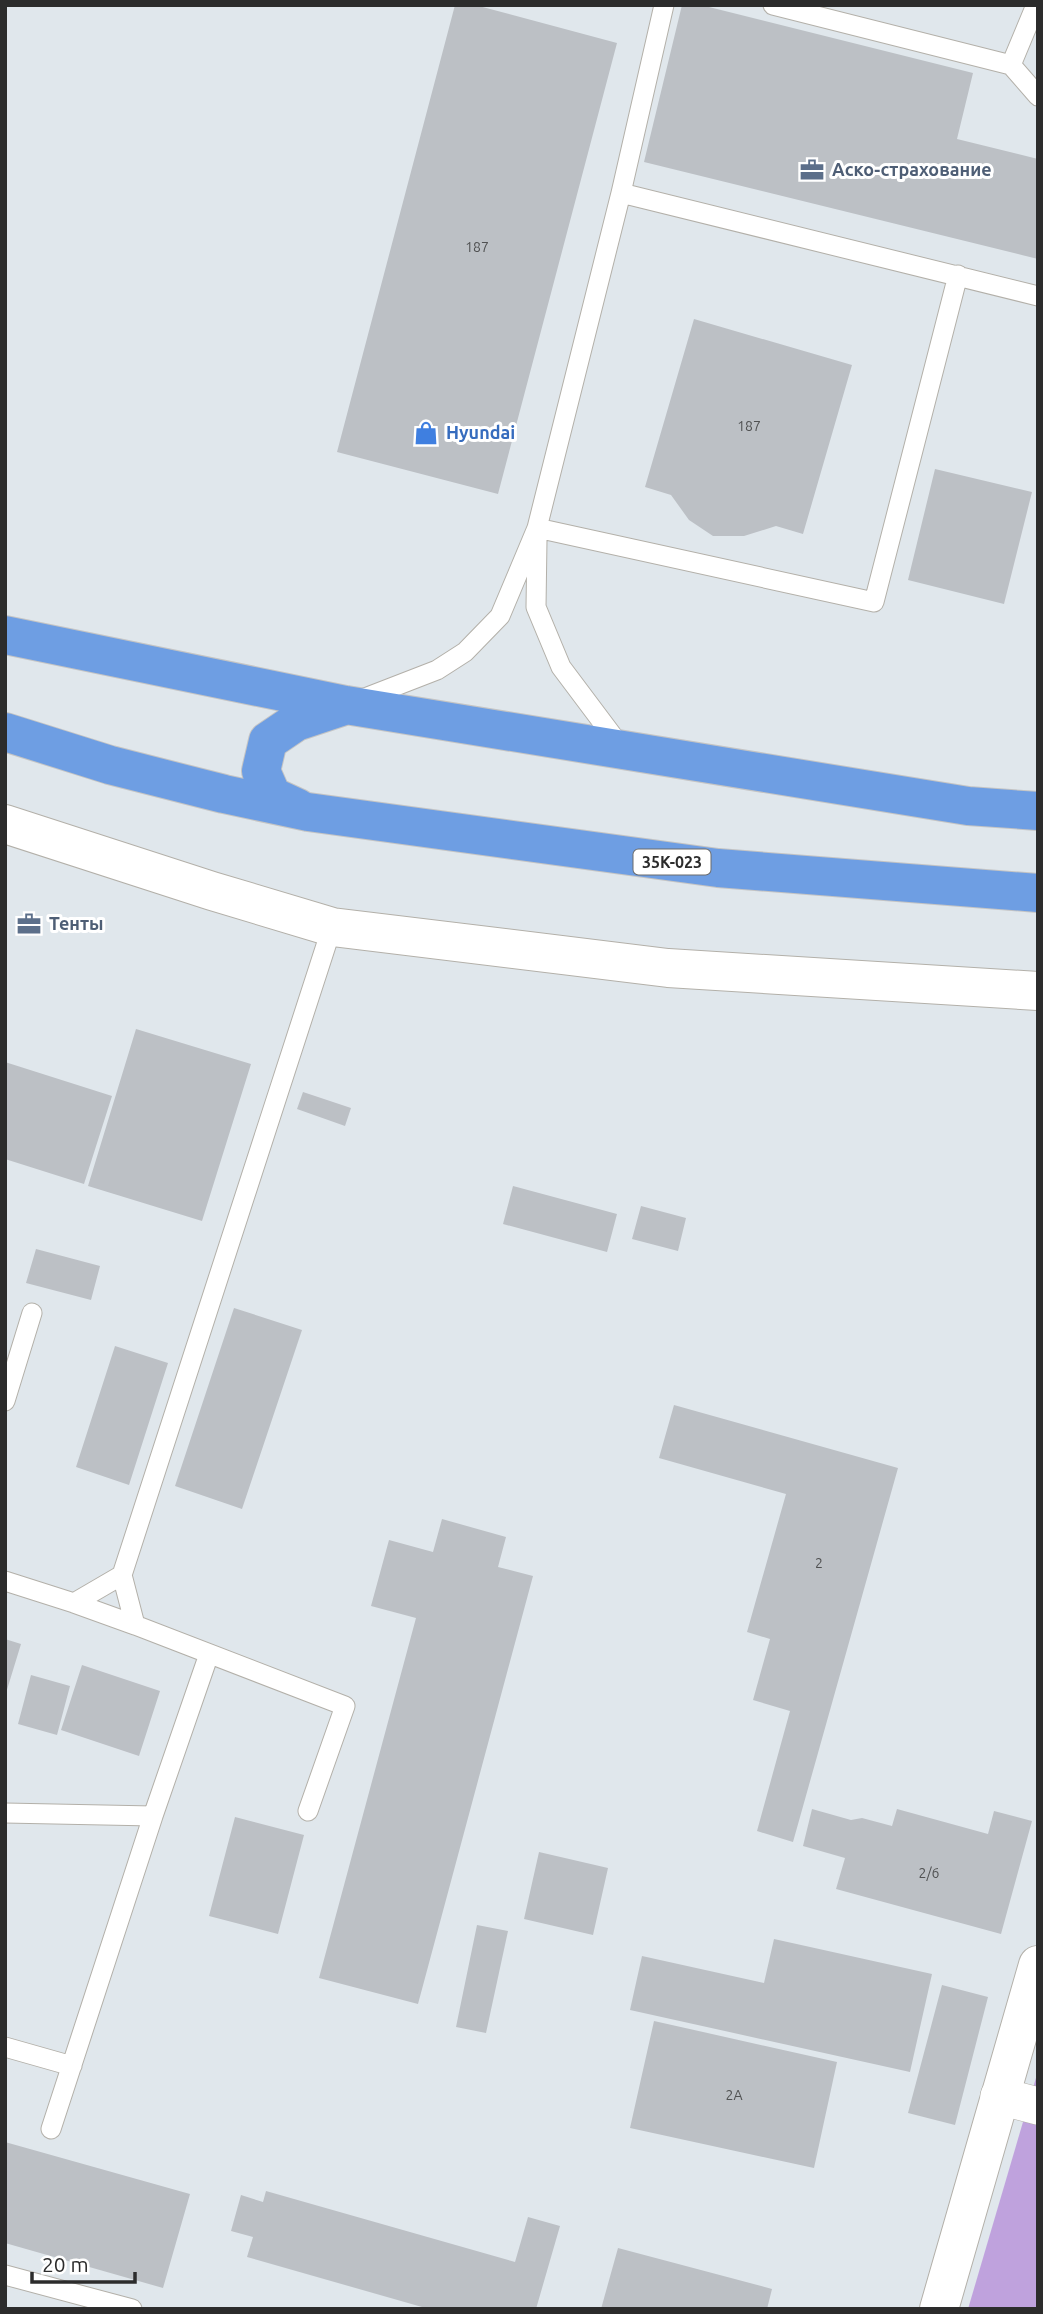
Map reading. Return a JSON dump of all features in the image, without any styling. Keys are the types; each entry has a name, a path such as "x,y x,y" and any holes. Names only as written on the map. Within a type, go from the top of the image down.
{"main road":[{"path":"5,635 346,705 968,806 1038,811"},
{"path":"308,812 272,796 261,771 268,741 296,722 346,705"},
{"name":"35К-023","path":"5,732 110,765 308,812 719,868 1038,894"}],"street":[{"path":"5,824 332,927 668,968 1038,991"},
{"path":"939,2309 1038,1965"},
{"path":"999,2096 1038,2105"}],"lane":[{"path":"346,705 437,670 465,652 500,616 537,528 621,193 664,5"},
{"path":"773,5 1011,65 1038,96"},
{"path":"1011,65 1036,5"},
{"path":"621,193 1038,296"},
{"path":"537,528 874,602 958,275"},
{"path":"537,528 536,607 561,667 622,748"},
{"path":"135,1625 122,1575 332,927"},
{"path":"5,1402 32,1312"},
{"path":"74,1603 122,1575"},
{"path":"5,1581 135,1625 345,1706 308,1811"},
{"path":"51,2129 209,1654"},
{"path":"5,1814 153,1816"},
{"path":"5,2048 72,2066"},
{"path":"5,2275 132,2309"}],"shaded area":[{"path":"1038,2071 1038,2309 968,2309"}],"building":[{"path":"455,5 475,5 617,43 498,494 337,452"},
{"path":"682,5 701,5 973,73 957,139 1038,159 1038,259 644,162"},
{"path":"694,319 852,365 803,534 776,526 744,536 713,536 689,520 671,495 645,487"},
{"path":"935,469 1032,492 1004,604 908,580"},
{"path":"136,1029 251,1064 202,1221 88,1186"},
{"path":"5,1062 112,1096 84,1184 5,1159"},
{"path":"303,1092 351,1108 345,1126 297,1109"},
{"path":"513,1186 617,1214 607,1252 503,1224"},
{"path":"641,1206 686,1218 678,1251 632,1239"},
{"path":"36,1249 100,1266 91,1300 26,1283"},
{"path":"234,1308 302,1330 242,1509 175,1486"},
{"path":"115,1346 168,1363 129,1485 76,1467"},
{"path":"674,1405 898,1468 793,1842 757,1831 790,1711 753,1700 770,1639 747,1632 786,1494 659,1458"},
{"path":"442,1519 506,1537 498,1567 533,1576 418,2004 319,1978 416,1618 371,1606 389,1540 433,1552"},
{"path":"5,1639 21,1644 6,1693 5,1693"},
{"path":"82,1665 160,1691 139,1756 61,1730"},
{"path":"31,1675 70,1686 57,1735 18,1724"},
{"path":"812,1809 851,1820 862,1818 892,1826 897,1809 988,1834 994,1811 1032,1821 1001,1934 836,1889 845,1858 803,1846"},
{"path":"235,1817 304,1835 278,1934 209,1916"},
{"path":"539,1852 608,1868 593,1935 524,1919"},
{"path":"477,1925 508,1931 486,2033 456,2027"},
{"path":"774,1939 932,1974 910,2072 630,2010 642,1956 764,1983"},
{"path":"942,1985 988,1997 955,2125 908,2113"},
{"path":"654,2021 837,2062 814,2168 630,2128"},
{"path":"5,2142 190,2194 163,2288 5,2243"},
{"path":"266,2191 515,2262 528,2217 560,2226 536,2309 429,2309 247,2257 253,2237 231,2231 241,2195 263,2202"},
{"path":"618,2248 772,2289 767,2309 601,2309"}],"place":[{"name":"Аско-страхование","path":"812,170"},
{"name":"Hyundai","path":"426,433"},
{"name":"Тенты","path":"29,924"}]}
